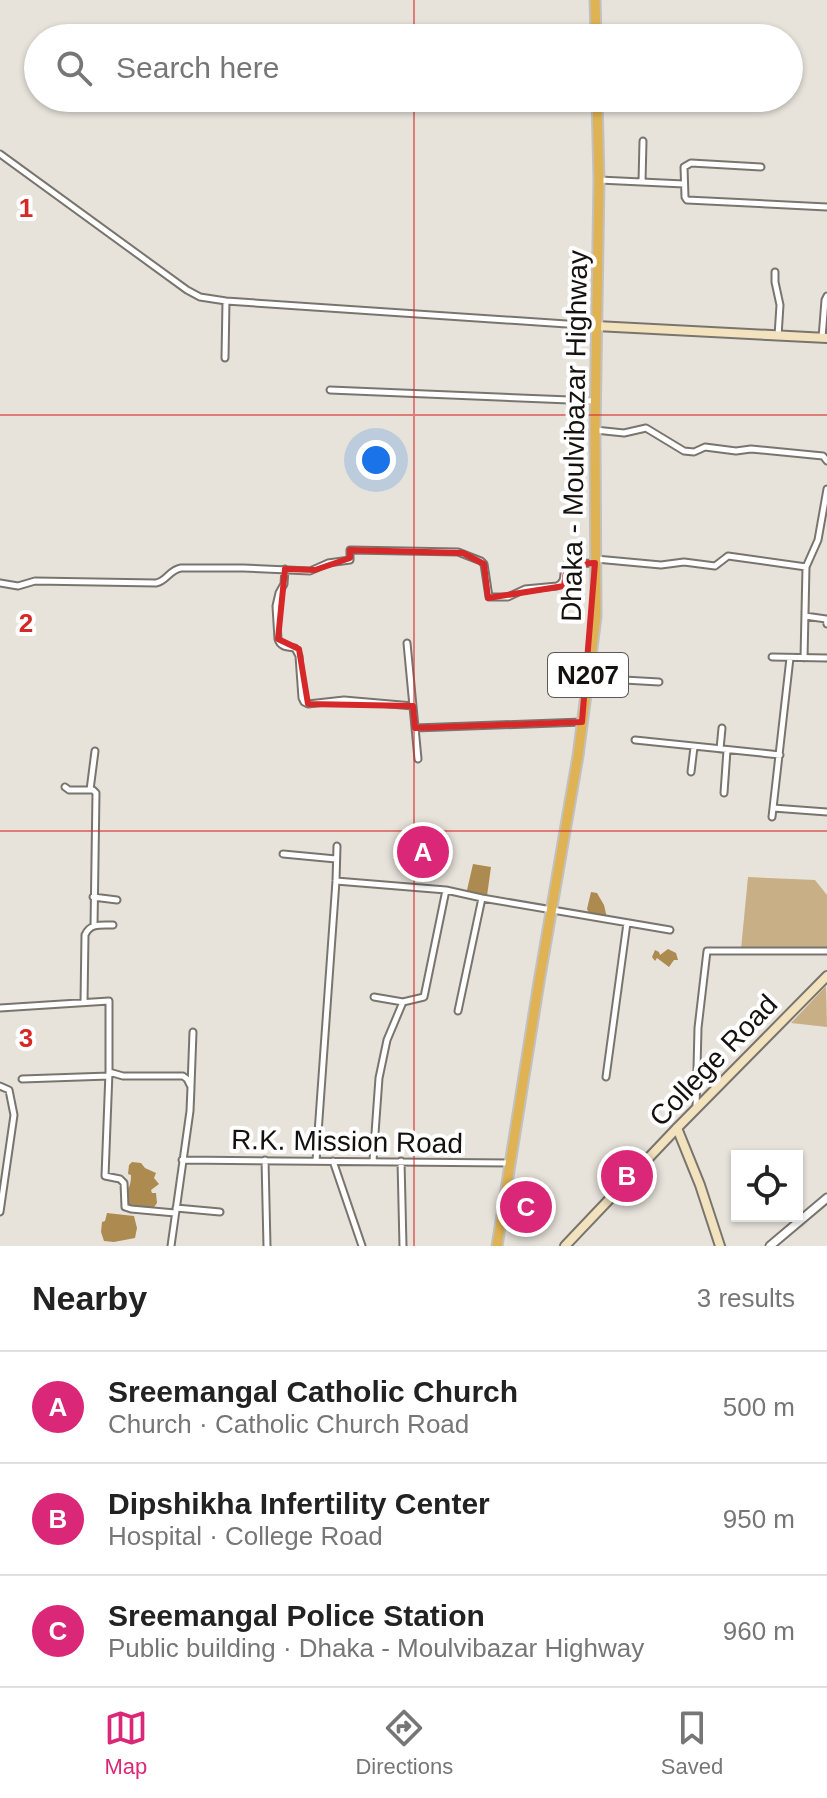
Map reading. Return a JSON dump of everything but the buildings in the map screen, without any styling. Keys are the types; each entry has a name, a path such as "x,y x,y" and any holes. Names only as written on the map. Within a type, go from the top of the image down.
{"highway":[{"path":"595,0 596,24"},
{"name":"Dhaka - Moulvibazar Highway","path":"497,1246 582,722 596,617 597,112"}],"main road":[{"path":"596,326 824,338"},
{"name":"College Road","path":"565,1246 827,976"},
{"path":"677,1128 720,1246"}],"street":[{"path":"642,182 643,141"},
{"path":"0,154 200,297 596,326"},
{"path":"761,167 691,163 684,167 687,200 827,207"},
{"path":"599,180 684,184"},
{"path":"775,272 780,305 778,336"},
{"path":"824,338 827,296"},
{"path":"225,358 226,301"},
{"path":"330,390 595,401"},
{"path":"595,430 624,433 646,428 689,452 705,447 736,451 751,449 823,456 827,461"},
{"path":"804,658 806,567 818,540 827,489"},
{"path":"0,583 13,586 35,581 156,583 181,568 310,571 328,563 350,560 350,550 458,552 484,564 487,594 491,598 508,597 530,588 557,586 564,581 567,564 595,561 661,565 684,562 715,566 728,556 806,567"},
{"path":"285,569 284,584 276,606 278,639 283,646 297,650 304,702 344,700 413,706"},
{"path":"805,616 826,619 827,624"},
{"path":"407,643 418,759"},
{"path":"772,657 827,658"},
{"path":"772,817 790,658"},
{"path":"588,678 659,682"},
{"path":"415,728 582,722"},
{"path":"722,728 724,793"},
{"path":"635,740 780,755"},
{"path":"691,772 694,747"},
{"path":"90,790 95,751"},
{"path":"65,787 96,793 94,926"},
{"path":"773,808 827,812"},
{"path":"316,1161 337,846"},
{"path":"283,854 336,859"},
{"path":"336,881 446,890 670,930"},
{"path":"374,997 403,1002 424,997 446,890"},
{"path":"93,897 117,900"},
{"path":"458,1011 482,898"},
{"path":"606,1077 627,923"},
{"path":"84,1002 85,935 94,926 113,925"},
{"path":"696,1109 698,1028 707,951 827,951"},
{"path":"0,1008 109,1001 105,1176 124,1183 125,1207 131,1209 220,1212"},
{"path":"373,1161 379,1078 387,1040 403,1002"},
{"path":"171,1246 190,1111 193,1032"},
{"path":"22,1079 109,1074 183,1076 191,1087"},
{"path":"0,1086 9,1090 14,1115 0,1212"},
{"name":"R.K. Mission Road","path":"182,1160 511,1163"},
{"path":"265,1160 267,1246"},
{"path":"333,1161 362,1246"},
{"path":"401,1161 403,1246"},
{"path":"770,1246 827,1198"}],"highlighted area":[{"path":"350,550 463,553 484,564 488,598 564,586 567,564 595,563 582,722 415,728 413,706 308,704 299,649 278,639 285,569 315,570 350,558"}],"shaded area":[{"path":"473,864 491,867 487,896 467,890"},
{"path":"748,877 815,880 827,895 827,951 741,949"},
{"path":"591,892 597,893 607,918 590,915 587,909"},
{"path":"668,949 676,953 678,960 674,960 669,967 652,957 655,950 660,955"},
{"path":"826,986 827,1027 791,1023"},
{"path":"132,1162 141,1163 156,1173 154,1178 159,1184 151,1190 156,1193 157,1203 154,1207 131,1207 126,1204 126,1192 131,1180 129,1165"},
{"path":"107,1213 134,1216 137,1228 135,1238 104,1241 102,1222"}],"place":[{"name":"Sreemangal Catholic Church","path":"423,852"},
{"name":"Dipshikha Infertility Center","path":"627,1176"},
{"name":"Sreemangal Police Station","path":"526,1207"}]}
